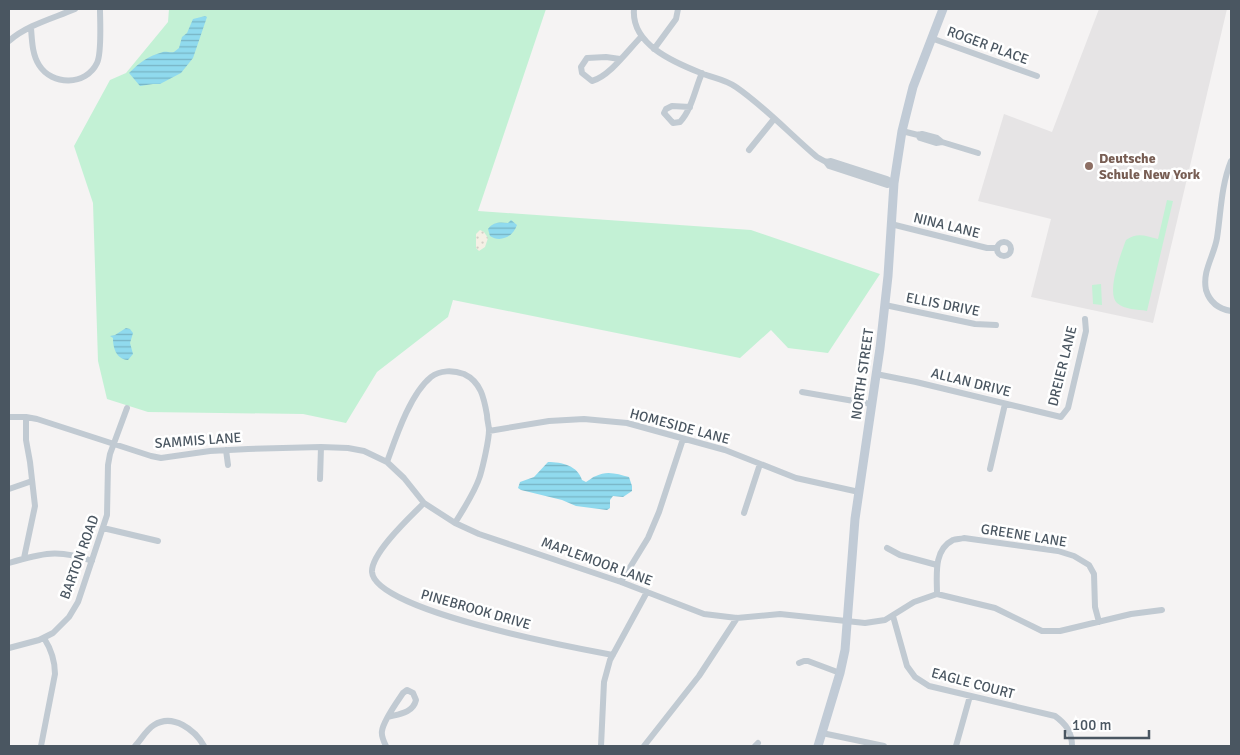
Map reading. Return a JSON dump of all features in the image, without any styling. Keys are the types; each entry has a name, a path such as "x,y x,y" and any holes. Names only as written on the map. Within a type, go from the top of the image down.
{"main road":[{"name":"NORTH STREET","path":"818,746 845,650 855,518 885,305 894,183 902,131 913,87 943,9"}],"street":[{"path":"9,41 31,28 76,9"},
{"path":"31,28 35,56 40,66 52,77 60,81 79,79 89,73 98,60 100,9"},
{"path":"634,9 641,37 654,49 673,60 735,86 830,166 886,185 894,183"},
{"path":"654,49 676,19 678,9"},
{"path":"620,59 606,57 586,58 581,67 582,73 592,81 600,78 620,59 641,37"},
{"name":"ROGER PLACE","path":"931,38 1036,76"},
{"path":"690,107 702,73"},
{"path":"749,150 774,119"},
{"path":"902,131 918,135 920,138 936,143 942,142 978,153"},
{"path":"1231,161 1218,220 1217,238 1207,266 1205,283 1211,301 1221,309 1231,311"},
{"name":"NINA LANE","path":"892,224 987,248 996,248"},
{"name":"ELLIS DRIVE","path":"885,305 975,324 996,325"},
{"name":"DREIER LANE","path":"1061,417 1068,408 1086,331 1085,319"},
{"path":"387,462 403,420 416,396 427,381 438,373 453,371 462,373 476,384 483,395 489,430 480,476 455,523"},
{"name":"ALLAN DRIVE","path":"876,374 1061,417"},
{"path":"802,392 871,404"},
{"path":"990,469 1005,404"},
{"name":"BARTON ROAD","path":"9,648 44,638 59,628 69,617 78,602 104,528 108,508 108,465 113,443 127,408"},
{"path":"24,558 34,513 26,440 26,417"},
{"name":"SAMMIS LANE","path":"9,418 26,417 37,419 161,458 226,450 321,447 348,448 364,451"},
{"name":"HOMESIDE LANE","path":"489,430 549,421 584,419 627,423 725,450 796,478 859,492"},
{"path":"621,582 648,538 659,512 683,438"},
{"path":"320,479 321,447"},
{"path":"226,450 228,465"},
{"name":"MAPLEMOOR LANE","path":"364,451 387,462 404,478 424,503 455,523 479,534 621,582 704,614 737,618 780,614 865,623 884,620 914,602 938,594"},
{"path":"744,513 760,464"},
{"path":"9,489 32,481"},
{"name":"PINEBROOK DRIVE","path":"424,503 392,536 374,564 373,575 381,586 408,602 492,629 613,655"},
{"path":"104,528 158,542"},
{"name":"GREENE LANE","path":"938,594 940,552 952,540 964,538 1058,551 1074,556 1089,566 1094,574 1095,607 1098,622"},
{"path":"887,548 900,555 938,565"},
{"path":"9,563 52,553 81,557 92,561"},
{"path":"601,746 604,682 613,655 647,592"},
{"path":"938,594 995,608 1042,631 1060,631 1131,614 1162,610"},
{"name":"EAGLE COURT","path":"893,616 907,666 915,677 929,686 1055,716 1065,723 1069,730 1072,746"},
{"path":"644,746 699,676 737,618"},
{"path":"41,746 55,674 53,656 44,638"},
{"path":"799,664 808,661 840,673"},
{"path":"386,746 382,730 388,717 406,690 415,696 416,703 410,710 388,717"},
{"path":"956,746 970,696"},
{"path":"135,746 154,726 161,722 176,723 188,728 200,739 204,746"},
{"path":"822,733 884,746"}],"shaded area":[{"name":"Deutsche Schule New York","path":"1099,9 1227,9 1153,323 1031,297 1051,219 978,201 1004,114 1052,132"}],"green space":[{"path":"169,9 546,9 478,211 751,230 880,274 828,353 788,348 771,330 740,358 453,300 448,317 377,372 346,423 303,414 148,412 107,399 98,361 93,203 74,146 110,80 126,73 168,22"},
{"path":"1167,200 1173,201 1147,311 1124,307 1117,303 1113,291 1116,273 1126,240 1138,235 1158,239"},
{"path":"1101,284 1102,305 1093,304 1092,285"}],"sand":[{"path":"480,230 488,238 485,247 479,251 476,248 476,234"}],"water":[{"path":"207,17 193,58 181,73 160,84 140,86 129,73 148,58 164,52 174,52 179,48 182,37 187,33 193,19"},
{"path":"511,220 517,225 509,236 498,239 490,236 488,229 492,225 508,223"},
{"path":"126,328 130,329 133,333 130,343 133,354 128,360 118,355 113,338 110,336"},
{"path":"548,462 559,463 573,468 582,480 586,482 604,473 629,477 632,491 623,497 613,496 610,500 610,508 607,510 576,506 562,500 518,488 520,482 534,477"}],"place":[{"name":"Deutsche Schule New York","path":"1089,166"}]}
